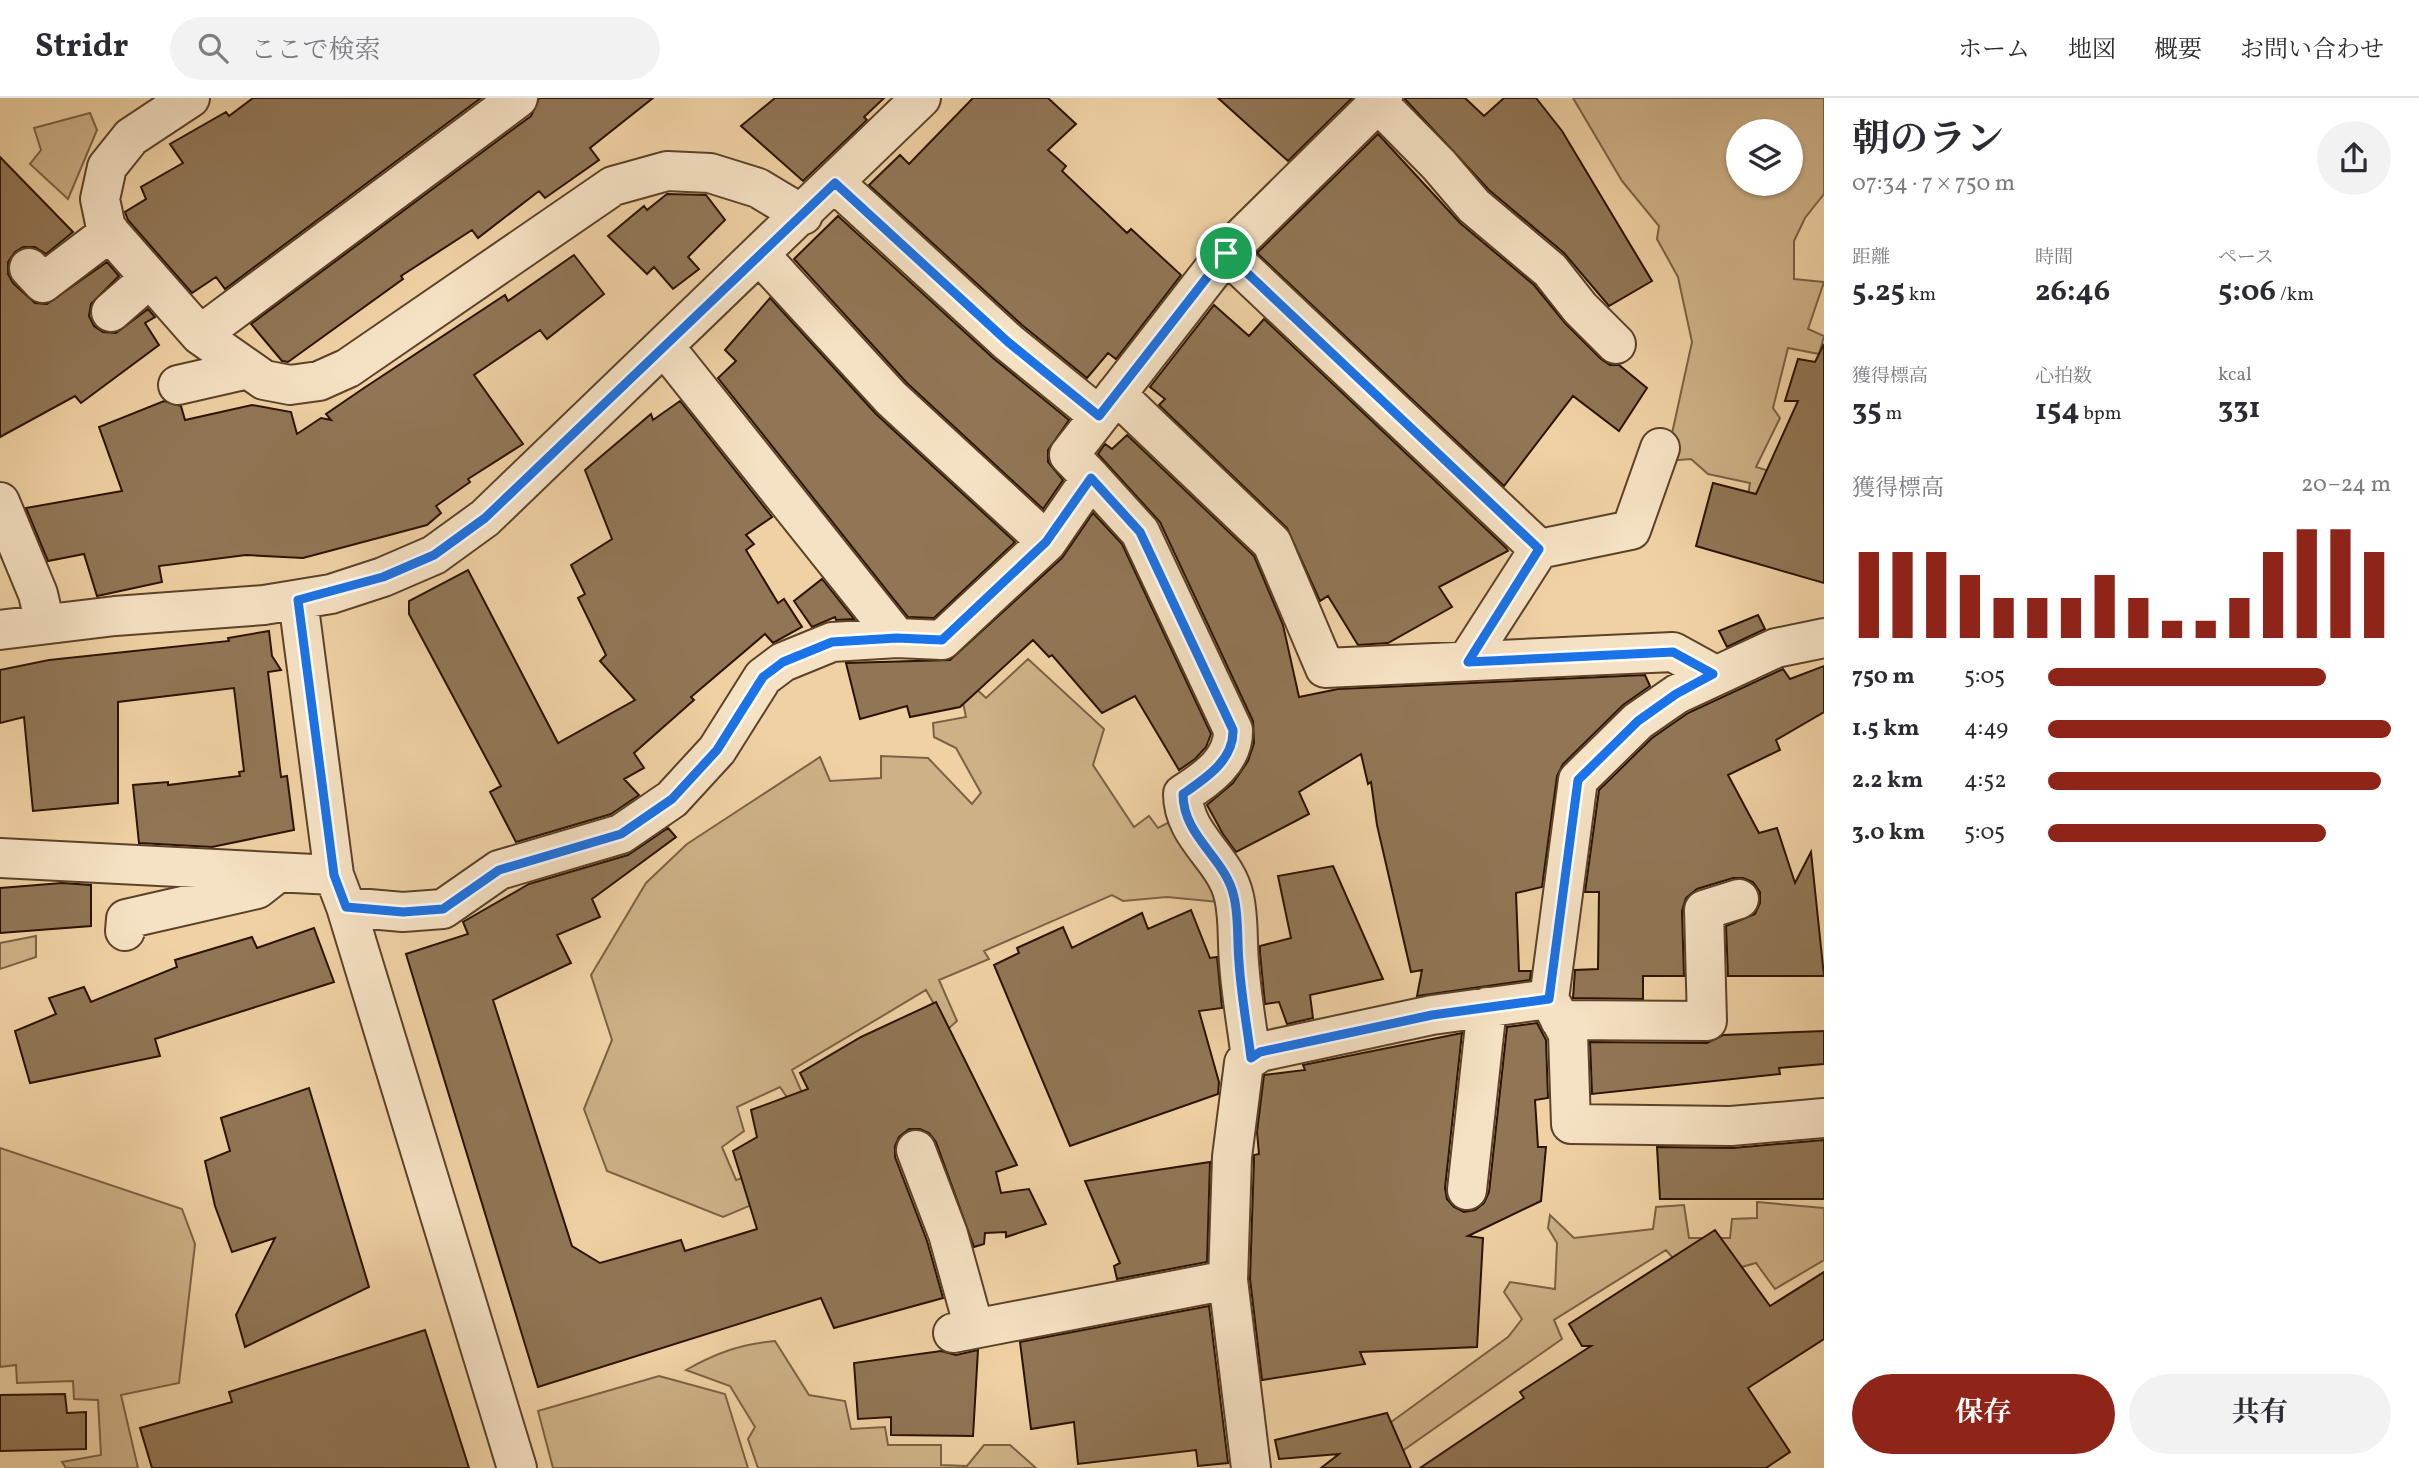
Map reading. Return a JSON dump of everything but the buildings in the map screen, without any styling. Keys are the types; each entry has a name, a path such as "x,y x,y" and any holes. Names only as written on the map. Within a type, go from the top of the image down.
{"street":[{"path":"190,98 131,137 107,167 100,198 106,228 200,335 264,380 290,386 319,381 348,368 613,186 667,171 710,173 758,188 803,215"},
{"path":"200,335 518,98"},
{"path":"0,630 298,600 383,577 434,555 485,518 803,215 921,98"},
{"path":"1251,1058 1239,964 1234,896 1226,878 1195,835 1183,810 1183,794 1214,770 1231,750 1233,730 1140,532 1069,455 1226,253 1381,101 1474,206 1550,270 1580,308 1616,344"},
{"path":"835,183 1008,342 1108,405 1272,543 1325,668 1673,652 1713,674"},
{"path":"29,268 43,284 110,232"},
{"path":"1226,253 1539,549"},
{"path":"760,255 891,398 1046,542"},
{"path":"111,312 150,278"},
{"path":"664,346 897,638"},
{"path":"178,386 248,369"},
{"path":"1468,662 1539,549 1631,530 1660,449"},
{"path":"0,858 278,872 403,912 443,909 499,870 621,834 672,799 717,750 763,677 773,669 832,642 897,638 942,640 1046,542 1091,478"},
{"path":"0,502 38,594 46,624"},
{"path":"298,600 340,891 517,1468"},
{"path":"1824,638 1776,648 1713,674 1676,694 1638,721 1578,780 1554,1009 1568,1034 1571,1124 1731,1126 1824,1118"},
{"path":"125,931 126,919 257,889 278,872"},
{"path":"1251,1468 1228,1280 1231,1157 1244,1063 1260,1052 1418,1018 1487,1007 1554,1009 1707,1021 1704,910 1739,899"},
{"path":"1467,1190 1487,1007"},
{"path":"916,1150 948,1234 964,1330 1228,1280"}],"shaded area":[{"path":"1573,98 1824,98 1824,194 1805,218 1794,241 1794,279 1824,282 1808,329 1824,336 1819,354 1788,348 1773,408 1780,418 1756,467 1782,475 1742,536 1750,483 1708,474 1691,459 1666,461 1692,342 1678,277 1657,239 1659,226 1622,181"},
{"path":"90,113 97,130 68,199 30,164 41,150 34,128"},
{"path":"1028,659 1104,729 1093,765 1134,827 1149,816 1158,828 1175,819 1219,902 1167,897 1123,901 1112,895 984,951 989,959 939,980 957,1021 948,1029 926,990 792,1070 803,1095 793,1106 780,1087 737,1107 744,1131 722,1147 736,1180 792,1164 799,1185 723,1217 607,1171 584,1109 612,1040 591,975 646,883 687,844 820,757 830,781 881,778 881,756 928,758 972,804 981,793 956,748 934,737 933,723 966,717 956,670 986,698"},
{"path":"36,936 36,957 0,969 0,943"},
{"path":"0,1148 182,1209 195,1244 179,1383 121,1395 138,1468 66,1468 62,1462 101,1455 98,1400 74,1399 73,1381 17,1383 16,1365 0,1367"},
{"path":"1757,1202 1824,1208 1824,1260 1775,1289 1756,1263 1717,1274 1689,1276 1666,1250 1554,1320 1562,1339 1388,1461 1376,1433 1508,1337 1522,1319 1504,1292 1510,1282 1555,1289 1557,1243 1548,1228 1550,1215 1574,1238 1653,1229 1656,1207 1684,1205 1689,1238 1730,1238 1732,1219 1757,1218"},
{"path":"775,1341 809,1395 845,1401 851,1429 885,1427 888,1445 941,1445 941,1465 967,1466 984,1445 1010,1445 1036,1468 758,1468 748,1439 755,1427 730,1386 686,1370 729,1350"},
{"path":"659,1376 725,1394 748,1468 553,1468 538,1411"}],"route":[{"path":"835,183 1008,342 1099,416 1226,253 1539,549 1468,662 1673,652 1713,674 1676,694 1638,721 1578,780 1549,999 1432,1015 1260,1052 1251,1058 1239,964 1234,896 1226,878 1195,835 1183,810 1183,794 1226,759 1231,750 1233,730 1140,532 1091,478 1046,542 942,640 897,638 832,642 783,662 763,677 717,750 672,799 621,834 499,870 443,909 403,912 346,907 334,875 298,600 331,594 383,577 434,555 485,518 835,183"}]}
